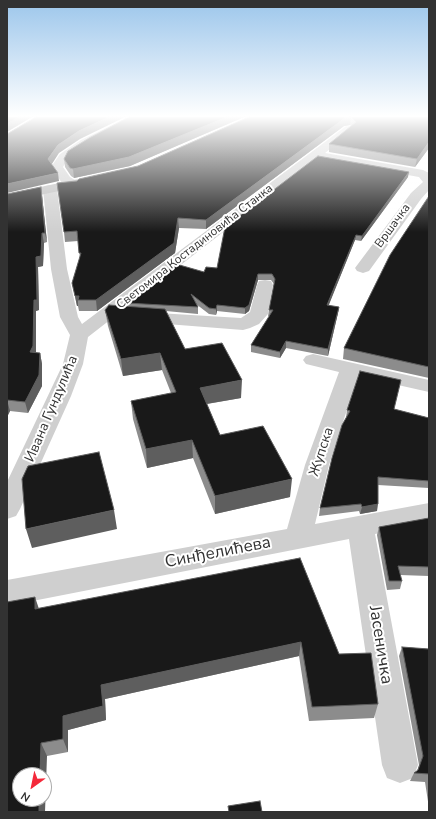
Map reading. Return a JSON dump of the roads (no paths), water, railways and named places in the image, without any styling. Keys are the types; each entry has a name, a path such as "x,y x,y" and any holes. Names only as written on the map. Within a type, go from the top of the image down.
{"street":[{"path":"65,155 57,167 66,180 73,185"},
{"name":"Светомира Костадиновића Станка","path":"79,335 242,209 316,155"},
{"name":"Вршачка","path":"317,155 423,174 428,184 416,196 363,268"},
{"path":"7,198 101,178"},
{"path":"50,190 58,269 68,317 79,335"},
{"path":"108,314 243,324 253,320 259,314 265,285"},
{"name":"Ивана Гундулића","path":"7,509 60,396 73,364 79,335"},
{"path":"313,360 429,386"},
{"name":"Жупска","path":"299,537 306,502 317,465 350,369"},
{"name":"Синђелићева","path":"7,593 429,513"},
{"name":"Јасеничка","path":"360,525 400,765"}]}
